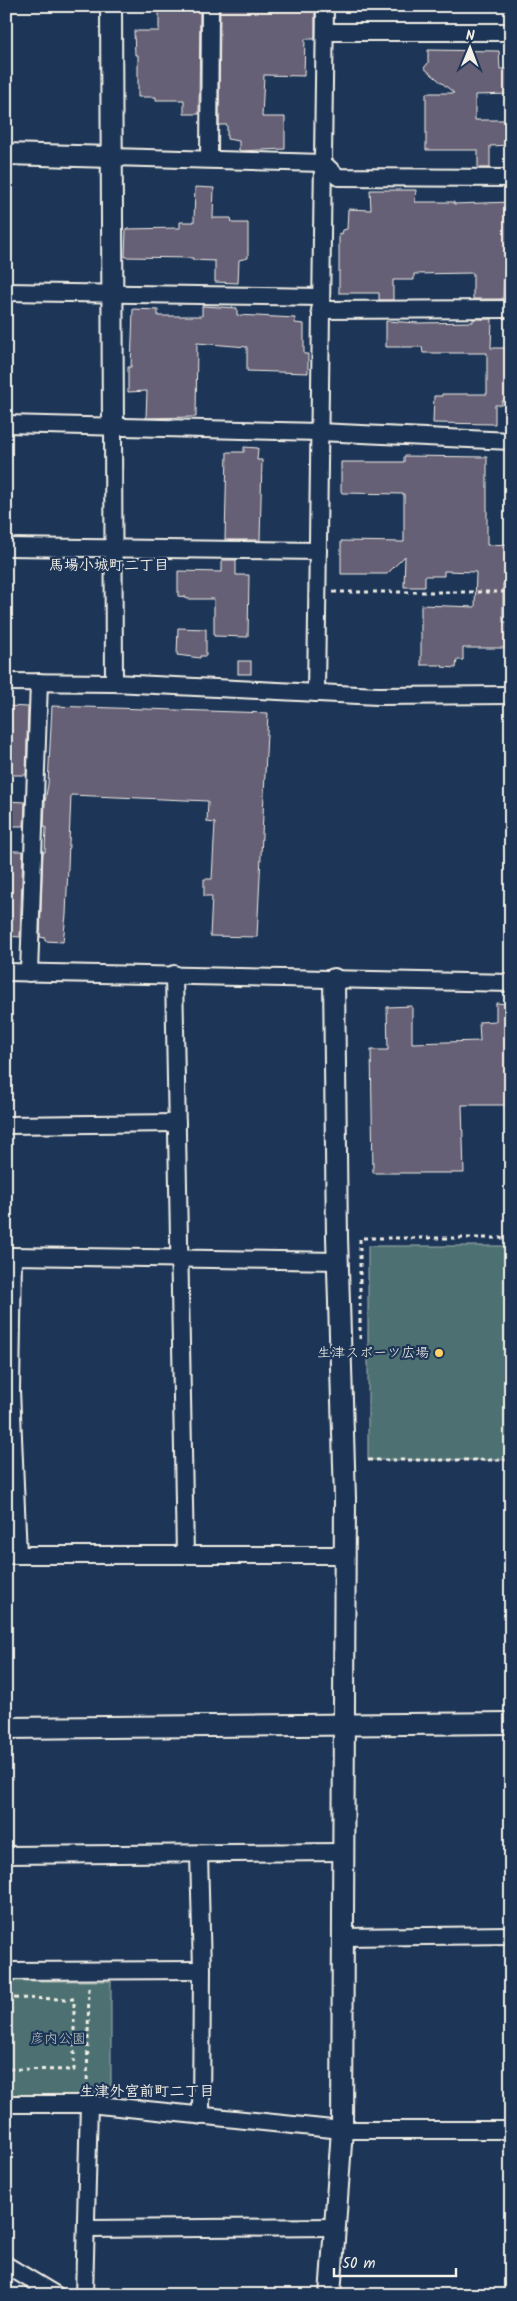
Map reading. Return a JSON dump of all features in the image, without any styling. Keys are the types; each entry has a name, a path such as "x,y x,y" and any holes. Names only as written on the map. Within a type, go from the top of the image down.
{"street":[{"path":"111,6 115,549 114,683"},
{"path":"209,159 210,6"},
{"path":"316,693 325,6"},
{"path":"325,32 511,32"},
{"path":"6,154 323,163 338,177 511,178"},
{"path":"6,292 113,294 320,304 511,309"},
{"path":"6,424 319,432 511,441"},
{"path":"6,547 318,551"},
{"path":"6,682 114,683 378,696 511,695"},
{"path":"30,973 39,682"},
{"path":"6,972 174,974 511,983"},
{"path":"174,974 185,1555"},
{"path":"330,2295 342,2130 345,1554 334,979"},
{"path":"6,1125 177,1123"},
{"path":"339,1261 10,1256 9,1390 12,1555 345,1554"},
{"path":"6,1728 511,1723"},
{"path":"6,1855 342,1852"},
{"path":"199,1854 202,1970 201,2116"},
{"path":"342,1937 511,1934"},
{"path":"6,1971 202,1970"},
{"path":"6,2104 88,2098 201,2116 342,2130 511,2130"},
{"path":"84,2295 87,2229 88,2098"},
{"path":"87,2229 335,2227"},
{"path":"6,2265 56,2295"}],"path":[{"path":"318,592 511,592"},
{"path":"360,1344 360,1238 511,1238"},
{"path":"368,1460 511,1460"},
{"path":"80,1984 89,1984 88,2098"},
{"path":"6,1998 74,1999 74,2070 6,2069"}],"green space":[{"name":"生津スポーツ広場","path":"368,1246 511,1246 511,1460 368,1460"},
{"name":"彦内公園","path":"6,1981 111,1981 111,2098 6,2098"}],"building":[{"path":"159,6 200,6 199,114 184,114 184,100 156,100 156,97 138,97 138,55 135,55 134,31 159,31"},
{"path":"220,6 315,8 315,39 305,39 304,76 264,75 262,117 285,117 285,149 239,151 239,141 227,139 227,125 219,125"},
{"path":"428,50 499,51 500,69 511,69 511,94 475,95 475,120 511,120 511,145 490,146 490,168 478,168 478,150 426,150 426,93 454,93 424,68 428,63"},
{"path":"195,187 214,188 213,218 231,218 232,223 248,223 248,258 239,260 238,283 215,282 215,261 193,260 193,258 125,257 126,229 180,228 180,222 194,222"},
{"path":"370,190 416,190 415,202 454,202 454,204 511,202 511,269 504,269 503,299 473,299 473,273 414,274 414,280 393,280 393,300 379,300 379,293 339,293 339,233 342,234 343,230 347,229 348,209 371,210"},
{"path":"202,306 237,308 237,315 295,318 295,323 304,324 304,354 308,354 308,373 247,371 247,347 197,343 196,417 146,418 147,391 128,392 128,367 131,367 133,309 158,310 158,316 202,316"},
{"path":"473,319 492,319 491,348 510,348 511,401 502,401 502,405 495,405 495,424 433,423 434,396 442,396 442,394 487,394 487,353 423,353 422,347 386,347 386,321 419,323 473,322"},
{"path":"244,447 258,448 257,460 262,460 260,540 225,540 227,452 244,452"},
{"path":"404,456 487,457 487,545 511,544 511,573 506,573 505,584 503,584 503,622 511,622 511,648 463,648 463,660 457,660 456,668 442,667 442,665 421,665 421,605 475,607 476,572 444,571 444,576 425,576 425,587 404,587 405,556 387,574 341,574 341,541 404,542 404,494 342,493 341,462 404,462"},
{"path":"222,560 236,560 236,575 249,575 248,637 214,636 214,599 186,599 186,597 178,596 178,571 222,572"},
{"path":"178,628 206,629 206,656 200,656 200,658 177,655"},
{"path":"238,661 251,661 251,674 238,674"},
{"path":"6,706 28,707 26,775 6,775"},
{"path":"52,706 268,713 257,937 210,936 212,896 204,896 204,879 212,879 215,823 207,822 208,801 71,795 66,915 63,942 45,941 45,938 40,937 43,852 45,852 46,827 44,827 45,802 48,784"},
{"path":"6,801 25,802 24,826 6,826"},
{"path":"8,851 23,851 20,937 6,936"},
{"path":"496,1003 509,1004 511,1105 462,1105 464,1173 373,1173 371,1050 388,1050 387,1007 412,1006 412,1043 480,1041 479,1022 496,1021"}],"place":[{"name":"生津スポーツ広場","path":"439,1353"}],"district":[{"name":"馬場小城町二丁目","path":"109,566"},
{"name":"生津外宮前町二丁目","path":"147,2092"}]}
